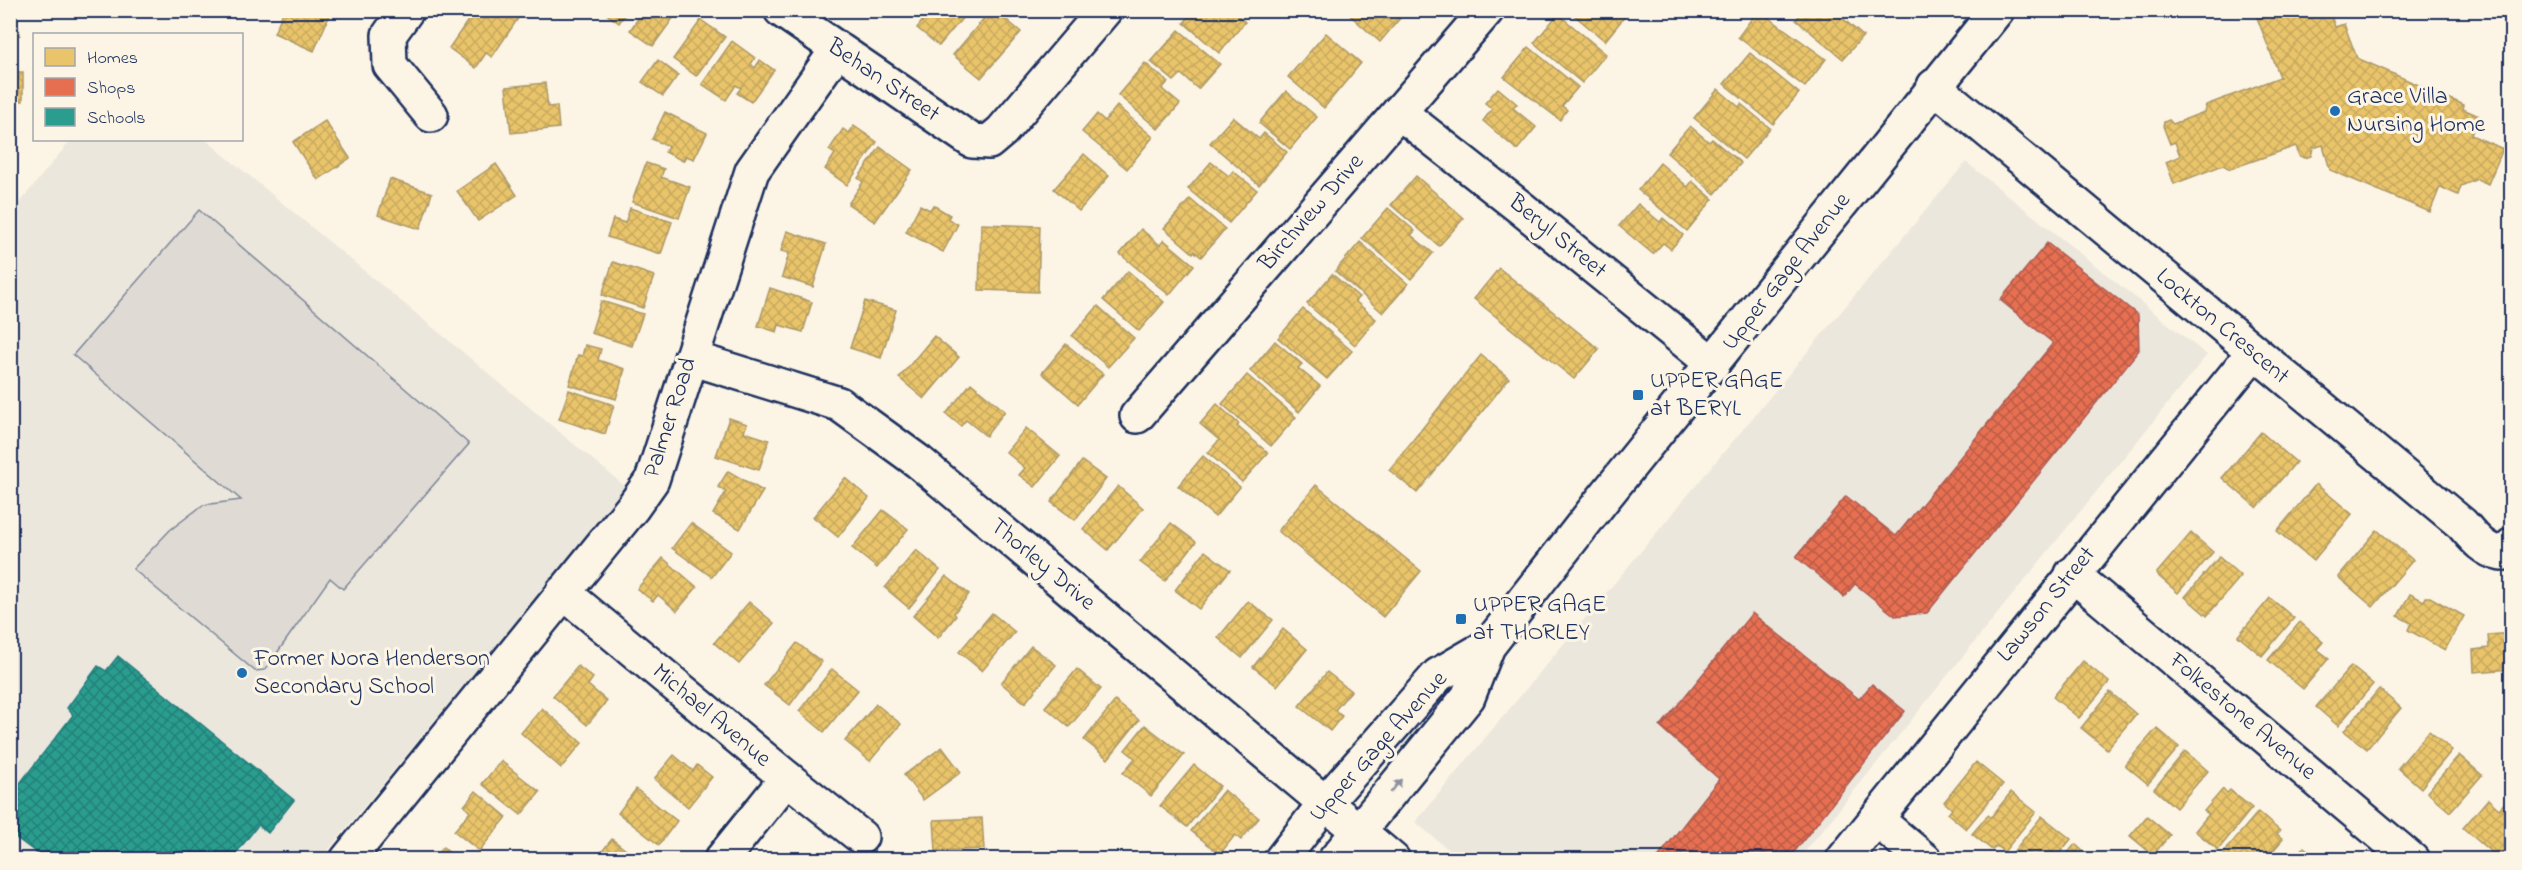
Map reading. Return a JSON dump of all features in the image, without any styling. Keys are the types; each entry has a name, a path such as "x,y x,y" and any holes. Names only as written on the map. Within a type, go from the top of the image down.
{"street":[{"path":"407,10 389,35 390,65 431,115"},
{"name":"Behan Street","path":"781,10 972,141 989,142 1002,131 1105,10"},
{"name":"Birchview Drive","path":"1137,416 1487,10"},
{"name":"Upper Gage Avenue","path":"1335,860 1468,697 1488,646 1603,499 1997,10"},
{"name":"Palmer Road","path":"347,860 633,507 652,480 752,171 837,50"},
{"name":"Lockton Crescent","path":"1934,86 2454,517 2489,552 2501,554 2511,549 2511,545"},
{"name":"Beryl Street","path":"1398,112 1521,208 1713,364"},
{"name":"Lawson Street","path":"1843,860 2253,352"},
{"name":"Thorley Drive","path":"691,358 839,404 919,462 1393,860"},
{"name":"Folkestone Avenue","path":"2072,574 2412,860"},
{"name":"Michael Avenue","path":"563,592 786,778 861,837"},
{"name":"Upper Gage Avenue","path":"1281,860 1325,803 1437,675 1488,646"},
{"path":"721,860 786,778"},
{"path":"1876,819 1924,860"}],"shaded area":[{"name":"Former Nora Henderson Secondary School","path":"70,141 207,141 626,487 321,859 11,859 10,214"},
{"path":"1966,162 2207,355 1799,859 1460,859 1415,822"},
{"path":"199,210 469,444 343,589 330,578 265,670 255,671 133,569 170,530 203,505 241,500 73,355"}],"building: Homes":[{"path":"10,10 20,35 10,38"},
{"path":"284,10 332,10 314,51 274,33"},
{"path":"475,10 510,10 519,17 492,57 486,53 476,68 449,48"},
{"path":"601,10 628,10 619,23"},
{"path":"644,10 679,10 653,46 630,30"},
{"path":"931,10 969,10 939,46 917,28"},
{"path":"991,10 995,10 1021,32 981,78 953,55"},
{"path":"1194,10 1232,10 1245,22 1219,53 1184,23"},
{"path":"1344,10 1407,10 1380,42"},
{"path":"1568,10 1618,10 1625,16 1605,41"},
{"path":"1758,10 1826,59 1805,87 1738,37"},
{"path":"1804,10 1833,10 1863,36 1843,59 1796,20"},
{"name":"Grace Villa Nursing Home","path":"2254,10 2329,10 2335,27 2344,24 2357,58 2464,105 2463,109 2479,116 2471,135 2503,149 2488,184 2477,179 2461,186 2458,195 2440,187 2430,212 2330,170 2323,145 2313,148 2311,156 2305,158 2299,156 2296,146 2230,169 2223,165 2174,184 2166,162 2180,156 2175,142 2170,144 2163,126 2164,122 2169,120 2173,124 2204,112 2206,105 2280,77"},
{"path":"1558,14 1606,54 1582,83 1534,43"},
{"path":"701,20 725,37 696,76 673,59"},
{"path":"1179,30 1220,64 1198,89 1181,74 1174,81 1151,62"},
{"path":"1326,33 1361,63 1324,108 1288,77"},
{"path":"732,41 755,58 751,64 755,68 760,60 774,70 751,102 737,93 741,88 736,85 726,100 702,84"},
{"path":"1529,47 1578,87 1562,106 1567,110 1560,120 1504,77"},
{"path":"1750,53 1799,93 1773,124 1724,84"},
{"path":"658,60 678,75 663,96 642,82"},
{"path":"1145,63 1168,82 1162,89 1180,104 1158,129 1118,95"},
{"path":"10,72 23,72 23,101 10,101"},
{"path":"545,83 548,107 557,106 559,128 511,133 506,87"},
{"path":"1498,88 1517,104 1513,108 1536,127 1517,150 1483,121 1492,109 1485,103"},
{"path":"1718,89 1739,107 1741,104 1770,128 1744,159 1694,118"},
{"path":"1286,91 1317,117 1290,149 1259,123"},
{"path":"1117,106 1153,137 1127,169 1082,132 1097,114 1105,121"},
{"path":"665,112 707,133 694,159 686,156 683,161 665,152 668,146 652,139"},
{"path":"1233,117 1259,139 1264,133 1287,152 1259,185 1210,143"},
{"path":"325,121 350,158 318,180 293,142"},
{"path":"854,126 877,142 847,185 825,169 835,154 829,150 843,129 849,133"},
{"path":"1690,126 1709,142 1712,139 1741,163 1715,194 1667,153"},
{"path":"880,147 912,170 875,222 848,204 863,182 858,178"},
{"path":"1084,154 1109,176 1079,211 1054,189"},
{"path":"1211,162 1229,176 1233,171 1257,190 1229,223 1188,189"},
{"path":"646,163 664,169 661,177 690,187 679,218 632,202"},
{"path":"1660,163 1688,187 1692,181 1713,199 1687,231 1638,190"},
{"path":"496,164 517,195 478,221 457,191"},
{"path":"1416,176 1464,218 1439,246 1391,205"},
{"path":"390,179 432,193 420,229 378,215"},
{"path":"1190,199 1225,229 1201,257 1164,228"},
{"path":"1638,204 1660,222 1663,218 1683,235 1671,249 1663,243 1653,254 1619,226"},
{"path":"920,205 930,210 933,205 950,215 948,219 958,224 943,252 906,232"},
{"path":"630,208 672,222 661,254 607,237 613,219 625,223"},
{"path":"1388,208 1415,231 1411,235 1433,253 1411,279 1362,238"},
{"path":"981,224 1040,226 1038,292 979,290"},
{"path":"1141,229 1160,245 1164,240 1194,265 1169,295 1120,254"},
{"path":"787,231 826,244 813,287 782,277 789,253 781,251"},
{"path":"1360,242 1408,284 1383,313 1335,271"},
{"path":"613,262 654,276 643,308 602,295"},
{"path":"1499,268 1599,349 1574,379 1474,299"},
{"path":"1128,271 1164,302 1139,331 1103,300"},
{"path":"1332,274 1359,297 1355,301 1376,319 1355,345 1307,304"},
{"path":"770,288 812,302 803,332 779,325 777,332 758,326"},
{"path":"601,301 643,314 632,346 591,333"},
{"path":"865,301 896,310 881,358 850,348"},
{"path":"1098,306 1134,338 1108,367 1072,336"},
{"path":"1303,309 1352,351 1327,379 1278,338"},
{"path":"934,336 959,357 924,399 899,378"},
{"path":"1275,341 1302,364 1298,368 1320,386 1299,412 1250,371"},
{"path":"1066,344 1103,374 1078,404 1042,373"},
{"path":"585,345 601,349 598,360 625,369 616,399 569,385 578,355 582,356"},
{"path":"1481,355 1509,378 1417,493 1389,470"},
{"path":"1247,375 1296,417 1271,446 1222,404"},
{"path":"971,383 1005,411 986,436 966,420 961,426 946,414"},
{"path":"569,390 614,405 605,434 559,419"},
{"path":"1217,404 1239,424 1237,426 1268,453 1242,482 1208,453 1219,440 1200,424"},
{"path":"729,418 747,424 744,432 769,440 759,470 716,456"},
{"path":"1026,428 1060,456 1035,487 1019,475 1025,468 1006,452"},
{"path":"2261,432 2296,462 2257,508 2222,478"},
{"path":"1203,456 1240,487 1215,517 1178,486"},
{"path":"1082,461 1106,479 1075,520 1051,502"},
{"path":"728,471 763,491 740,529 713,514 726,492 718,487"},
{"path":"845,478 869,498 838,537 813,517"},
{"path":"2316,484 2352,514 2313,561 2277,531"},
{"path":"1316,485 1421,571 1383,617 1278,531"},
{"path":"1118,486 1143,508 1108,550 1083,529"},
{"path":"883,510 908,529 877,568 852,548"},
{"path":"691,523 731,552 712,577 672,548"},
{"path":"1171,523 1196,542 1165,581 1140,562"},
{"path":"2377,530 2413,560 2373,607 2338,577"},
{"path":"2191,533 2213,552 2178,593 2156,574"},
{"path":"916,550 940,570 909,608 885,588"},
{"path":"1205,551 1230,570 1199,609 1175,590"},
{"path":"2219,557 2241,576 2207,616 2185,597"},
{"path":"663,558 697,587 677,611 658,595 653,601 637,589"},
{"path":"946,576 969,594 954,613 956,616 938,638 913,616"},
{"path":"2410,594 2424,601 2426,597 2430,597 2464,616 2445,650 2408,630 2411,623 2398,616"},
{"path":"2270,598 2294,618 2262,656 2238,636"},
{"path":"1248,601 1273,620 1242,658 1218,638"},
{"path":"749,602 774,623 739,664 714,643"},
{"path":"992,613 1015,632 982,671 959,652"},
{"path":"2300,622 2323,642 2317,649 2329,658 2303,689 2268,660"},
{"path":"1283,629 1307,649 1277,686 1253,667"},
{"path":"2512,633 2512,669 2474,672 2473,650 2489,648 2488,635"},
{"path":"797,643 822,662 790,705 764,685"},
{"path":"1031,646 1056,665 1025,703 1001,683"},
{"path":"2083,661 2109,682 2079,718 2053,697"},
{"path":"578,666 593,678 588,685 607,701 587,725 553,696"},
{"path":"2351,666 2373,684 2338,726 2316,707"},
{"path":"832,669 858,690 824,732 799,711"},
{"path":"1077,669 1101,689 1069,727 1045,707"},
{"path":"1327,672 1351,691 1335,710 1342,716 1330,731 1299,706"},
{"path":"2379,689 2401,708 2367,749 2344,731"},
{"path":"2110,692 2136,714 2107,749 2081,728"},
{"path":"1115,701 1139,720 1108,759 1084,740"},
{"path":"876,704 901,724 870,761 845,741"},
{"path":"542,708 582,743 561,768 521,733"},
{"path":"1145,725 1184,755 1151,796 1123,773 1135,758 1125,750"},
{"path":"2157,728 2179,747 2148,784 2125,765"},
{"path":"2429,731 2452,750 2421,788 2398,768"},
{"path":"942,747 961,772 923,800 904,775"},
{"path":"2185,751 2208,771 2176,808 2154,789"},
{"path":"674,755 693,771 697,765 712,777 688,807 654,779"},
{"path":"2459,755 2482,775 2450,812 2427,792"},
{"path":"501,761 540,792 521,815 482,784"},
{"path":"1976,762 2003,784 1966,829 1948,814 1952,809 1944,802"},
{"path":"1194,765 1220,786 1187,827 1160,806"},
{"path":"636,789 677,821 659,845 618,813"},
{"path":"2223,789 2227,793 2230,790 2252,808 2218,850 2195,831 2209,814 2204,811"},
{"path":"1224,790 1259,818 1241,840 1235,835 1220,854 1191,831"},
{"path":"476,791 507,817 479,851 454,831 470,812 464,806"},
{"path":"2011,792 2036,812 2004,852 1996,846 1992,850 1972,834 1988,815 1991,817"},
{"path":"2510,797 2512,842 2498,858 2463,828 2488,799 2499,809"},
{"path":"2258,812 2280,831 2277,834 2283,839 2265,860 2259,856 2256,860 2230,860 2223,853"},
{"path":"2042,816 2071,839 2054,860 2014,860 2010,856"},
{"path":"2147,816 2170,835 2153,855 2130,836"},
{"path":"982,818 984,849 936,851 934,820"},
{"path":"612,839 636,858 635,860 595,860"},
{"path":"2075,844 2093,860 2062,860"},
{"path":"443,847 457,860 432,860"},
{"path":"2304,847 2319,860 2294,860"}],"building: Shops":[{"path":"2047,243 2138,315 2139,350 1927,613 1895,616 1855,584 1844,597 1796,557 1846,496 1896,536 2053,343 2000,300"},
{"path":"1752,613 1859,699 1872,684 1905,711 1788,860 1656,860 1719,779 1660,727"}],"building: Schools":[{"path":"118,656 294,800 268,833 258,825 231,860 46,860 10,833 10,796 73,715 67,708 98,666 106,671"}],"place":[{"name":"Grace Villa Nursing Home","path":"2335,111"},
{"name":"UPPER GAGE at BERYL","path":"1638,395"},
{"name":"UPPER GAGE at THORLEY","path":"1461,619"},
{"name":"Former Nora Henderson Secondary School","path":"242,673"}]}
